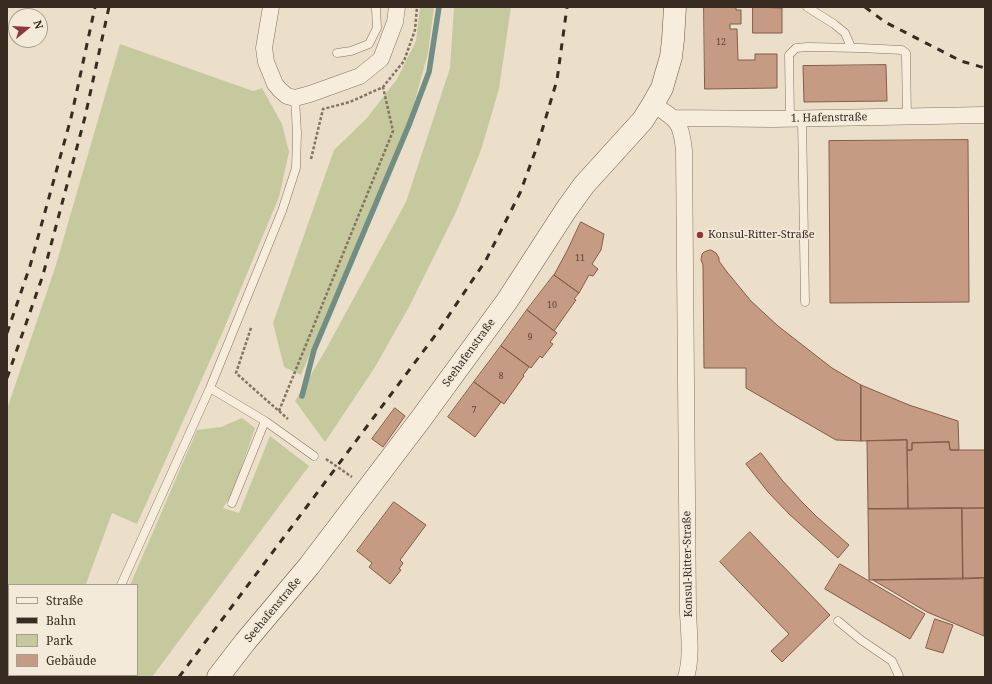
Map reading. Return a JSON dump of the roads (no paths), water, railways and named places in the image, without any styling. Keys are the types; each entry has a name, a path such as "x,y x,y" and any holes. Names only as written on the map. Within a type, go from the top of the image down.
{"main road":[{"name":"Seehafenstraße","path":"218,677 245,642 309,566 420,420 507,301 584,185 643,120 662,88 671,57 675,7"}],"street":[{"path":"271,7 264,48 266,62 275,84 287,96 296,98 360,76 381,59 395,22 397,7"},
{"path":"653,104 674,118"},
{"name":"1. Hafenstraße","path":"674,118 985,115"},
{"name":"Konsul-Ritter-Straße","path":"674,118 682,133 684,150 688,613 690,638 688,676"}],"lane":[{"path":"337,53 351,51 369,44 377,28 375,7"},
{"path":"807,7 834,24 845,33 851,47"},
{"path":"805,302 796,118 789,55 796,48 807,46 902,50 906,53 907,116"},
{"path":"121,584 210,388 282,211 296,168 296,98"},
{"path":"210,388 265,422 314,456"},
{"path":"232,503 265,422"},
{"path":"838,621 861,640 892,661 899,676 898,677"}],"waterway":[{"path":"302,396 314,350 409,125 429,72 439,7"}],"railway":[{"path":"7,333 30,266 71,118 95,7"},
{"path":"7,378 43,275 85,117 109,7"},
{"path":"179,677 437,333 486,260 520,193 538,144 557,80 567,7"},
{"path":"865,7 885,22 961,61 985,68"}],"place":[{"name":"Konsul-Ritter-Straße","path":"700,235"}]}
